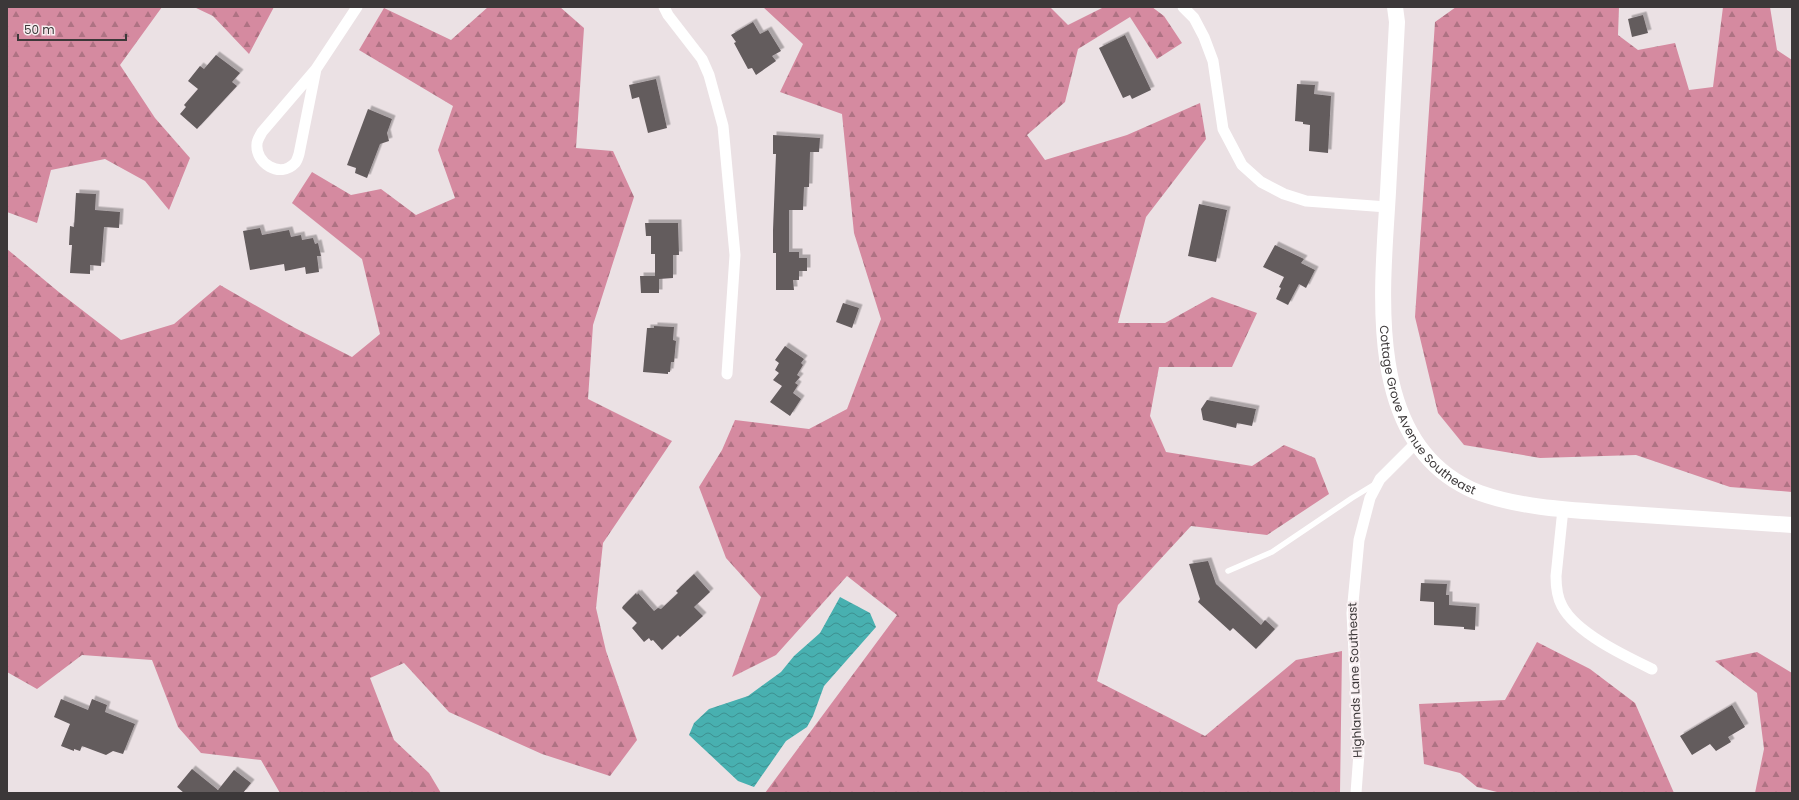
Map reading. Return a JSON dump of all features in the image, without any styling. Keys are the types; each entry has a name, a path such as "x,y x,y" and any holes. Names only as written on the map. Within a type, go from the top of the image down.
{"main road":[{"name":"Cottage Grove Avenue Southeast","path":"1395,7 1397,22 1383,307 1386,357 1394,393 1401,413 1416,443 1426,457 1440,470 1478,493 1508,501 1563,509 1792,525"}],"street":[{"path":"316,69 299,154 294,163 286,168 277,169 268,166 261,160 257,152 257,142 262,132 316,69 357,7"},
{"path":"664,7 668,15 702,59 709,75 722,126 735,255 727,374"},
{"path":"1183,7 1194,18 1204,37 1213,61 1223,129 1242,165 1261,182 1284,194 1306,201 1387,207"},
{"name":"Highlands Lane Southeast","path":"1356,793 1359,753 1353,661 1353,592 1358,540 1370,498 1380,479 1416,443"},
{"path":"1563,509 1556,576 1556,586 1562,606 1570,617 1583,630 1617,652 1652,669"}],"lane":[{"path":"1228,572 1272,552 1352,498 1378,483"}],"green space":[{"path":"7,7 162,7 120,65 155,118 190,158 169,210 145,181 105,159 51,170 37,223 7,212"},
{"path":"194,7 274,7 249,54 213,16"},
{"path":"488,7 560,7 584,28 576,148 613,151 634,197 593,325 588,399 672,441 603,543 596,608 606,651 637,740 610,776 542,754 449,712 404,663 370,678 394,740 429,773 441,793 280,793 261,760 201,753 178,727 152,660 82,655 37,689 7,672 7,249 60,293 121,340 174,324 220,285 295,328 352,357 380,334 362,259 292,203 312,172 351,195 381,189 416,215 455,198 438,150 453,106 359,50 384,8 451,40"},
{"path":"763,7 1050,7 1068,25 1104,7 1152,7 1164,16 1182,43 1157,59 1130,17 1078,49 1065,102 1027,135 1045,160 1127,135 1200,103 1206,139 1146,217 1118,323 1165,323 1212,297 1257,313 1232,367 1159,367 1150,416 1166,452 1252,466 1284,445 1315,458 1329,494 1267,535 1191,526 1118,605 1097,681 1205,736 1296,660 1342,651 1340,793 765,793 897,615 847,576 776,655 732,677 761,597 726,558 699,487 722,450 735,420 809,429 847,409 881,319 854,233 842,114 780,92 803,44"},
{"path":"1456,7 1619,7 1618,35 1638,50 1675,43 1689,90 1713,87 1723,7 1770,7 1777,50 1792,60 1792,492 1730,487 1636,455 1540,458 1464,445 1438,413 1415,317 1435,22"},
{"path":"1537,642 1590,669 1635,703 1674,793 1501,793 1477,787 1460,773 1424,764 1419,704 1505,700"},
{"path":"1757,652 1792,673 1792,793 1755,793 1764,749 1757,693 1715,661"}],"water":[{"path":"840,597 870,613 876,627 824,686 813,716 807,727 786,741 754,787 738,781 689,735 694,723 709,709 748,696 781,672 794,656 820,633"}],"building":[{"path":"1643,15 1648,33 1632,37 1628,19"},
{"path":"753,22 760,34 768,30 781,51 772,56 776,61 756,75 752,68 748,69 734,43 736,42 731,35"},
{"path":"1125,35 1151,90 1132,99 1130,95 1123,98 1099,48"},
{"path":"216,55 240,73 232,82 237,86 197,129 180,114 186,107 184,105 198,89 188,81 200,66 204,69"},
{"path":"656,79 667,128 648,133 639,97 632,99 629,85"},
{"path":"1297,84 1315,85 1314,94 1331,96 1328,153 1309,151 1310,125 1295,121"},
{"path":"368,109 392,119 387,133 389,141 380,144 367,178 355,173 356,168 347,165"},
{"path":"773,135 820,138 819,152 810,152 809,187 804,187 803,210 789,210 789,252 799,252 799,258 807,258 807,271 799,271 799,280 793,280 794,290 776,290 776,253 773,253 773,230 776,154 773,154"},
{"path":"76,193 96,194 95,210 120,212 119,228 104,227 101,266 90,265 90,274 70,273 72,245 69,245 70,226 74,227"},
{"path":"1199,204 1227,210 1216,262 1188,256"},
{"path":"645,223 678,223 679,255 673,255 673,278 659,279 659,293 641,293 640,276 655,276 655,254 651,254 651,236 646,236"},
{"path":"260,228 262,235 289,230 291,237 301,235 302,240 313,238 315,244 318,243 321,256 317,256 319,272 306,274 305,267 285,271 284,264 250,270 243,231"},
{"path":"1275,245 1304,259 1301,263 1315,270 1306,288 1299,284 1288,305 1276,299 1281,288 1279,287 1284,277 1263,267"},
{"path":"843,303 859,308 852,328 836,322"},
{"path":"654,326 674,327 673,340 676,341 674,362 671,362 670,372 668,372 668,374 643,372 647,328 654,328"},
{"path":"785,346 804,359 801,363 803,365 797,375 800,377 795,383 798,385 793,393 801,399 790,416 770,402 782,386 773,380 779,373 775,370 779,363 775,360"},
{"path":"1207,400 1256,409 1252,426 1237,423 1236,428 1203,420 1201,409"},
{"path":"1208,561 1216,584 1261,625 1265,620 1275,629 1256,649 1233,628 1230,631 1198,602 1200,599 1189,564"},
{"path":"694,574 710,592 694,607 703,616 680,637 678,635 662,650 653,640 651,641 649,638 644,642 632,628 637,623 622,608 623,606 636,593 637,595 638,593 654,611 658,608 661,609 678,593 676,591"},
{"path":"1421,583 1447,584 1446,595 1449,595 1449,605 1476,607 1475,630 1464,629 1464,627 1434,625 1434,602 1420,601"},
{"path":"61,699 88,710 92,699 107,705 105,712 135,724 123,754 113,751 106,755 82,746 80,751 74,749 74,751 61,746 70,724 54,717"},
{"path":"1732,705 1745,727 1728,737 1731,742 1716,751 1710,744 1692,755 1680,736"},
{"path":"192,769 218,790 234,770 251,783 243,793 184,793 177,787"}]}
